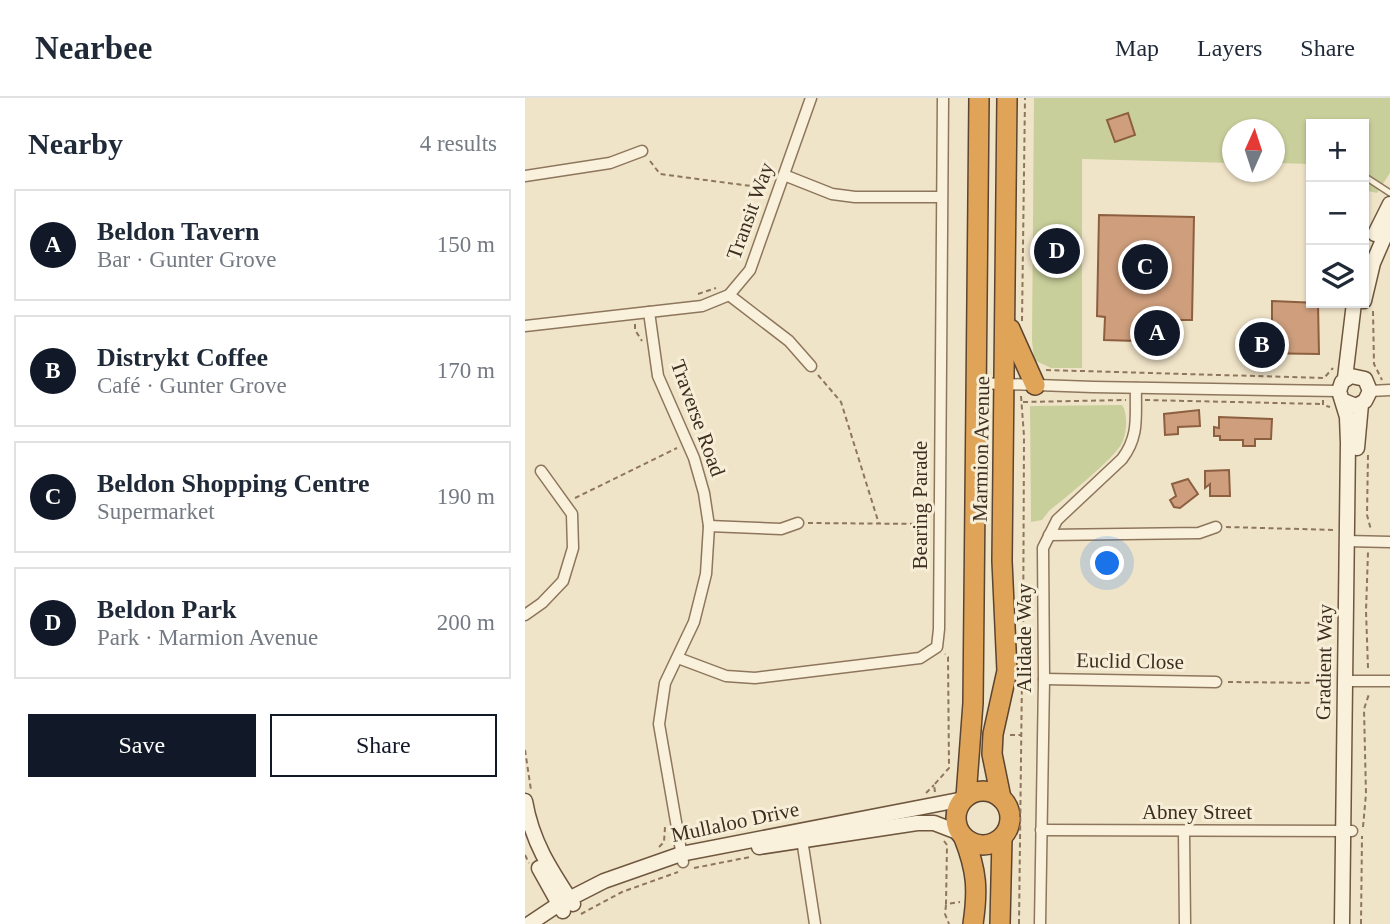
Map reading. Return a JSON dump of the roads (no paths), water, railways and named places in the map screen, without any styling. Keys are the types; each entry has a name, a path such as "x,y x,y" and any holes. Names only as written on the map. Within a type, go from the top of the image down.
{"highway":[{"name":"Marmion Avenue","path":"965,798 973,703 979,98"},
{"name":"Marmion Avenue","path":"1001,798 992,754 993,734 1007,671 1002,561 1022,380 1014,322 1007,98"},
{"path":"1014,322 1022,380"},
{"path":"962,836 983,846 1002,838 1008,829 1010,818 1008,807 1001,798 983,791 965,798 959,805 956,820 962,836 976,870 977,892 972,924"},
{"path":"1000,924 1002,838"}],"street":[{"name":"Transit Way","path":"729,295 750,270 811,98"},
{"name":"Bearing Parade","path":"678,658 726,676 755,678 920,658 937,647 943,98"},
{"path":"525,176 610,163 642,151"},
{"path":"784,175 832,194 855,197 941,197"},
{"path":"1369,251 1390,204"},
{"path":"1369,290 1373,263 1390,224"},
{"path":"525,326 702,306 729,295 789,341 811,366"},
{"name":"Gradient Way","path":"1351,924 1345,681 1348,443 1343,390 1353,308"},
{"path":"1366,308 1357,349 1376,387"},
{"name":"Traverse Road","path":"649,312 658,376 687,443 704,493 709,526 706,574 694,622 665,683 659,724 682,864"},
{"path":"1343,390 1354,375 1376,387"},
{"path":"976,383 1022,380 1136,388 1343,390"},
{"path":"1343,390 1350,405 1361,404 1376,387"},
{"name":"Alidade Way","path":"1040,924 1043,548 1056,520 1130,449 1135,438 1136,388"},
{"name":"Gradient Way","path":"1346,537 1361,404"},
{"path":"525,615 542,603 562,582 573,548 572,514 541,471"},
{"path":"709,526 781,528 797,523"},
{"path":"1049,535 1199,533 1216,527"},
{"path":"1346,537 1390,542"},
{"name":"Euclid Close","path":"1044,680 1216,682"},
{"path":"1345,681 1390,681"},
{"name":"Mullaloo Drive","path":"529,924 614,887 720,853 965,798"},
{"path":"525,802 532,834 568,908"},
{"name":"Mullaloo Drive","path":"801,835 934,823 962,836"},
{"name":"Abney Street","path":"1041,830 1347,831"},
{"name":"Gradient Way","path":"1342,924 1347,831"},
{"path":"1184,832 1185,924"},
{"path":"801,835 815,924"},
{"path":"525,841 568,908"},
{"name":"Mullaloo Drive","path":"546,924 568,908"}],"lane":[{"path":"1369,179 1390,193"}],"place":[{"name":"Beldon Park","path":"1057,251"},
{"name":"Beldon Shopping Centre","path":"1145,267"},
{"name":"Beldon Tavern","path":"1157,333"},
{"name":"Distrykt Coffee","path":"1262,345"}]}
